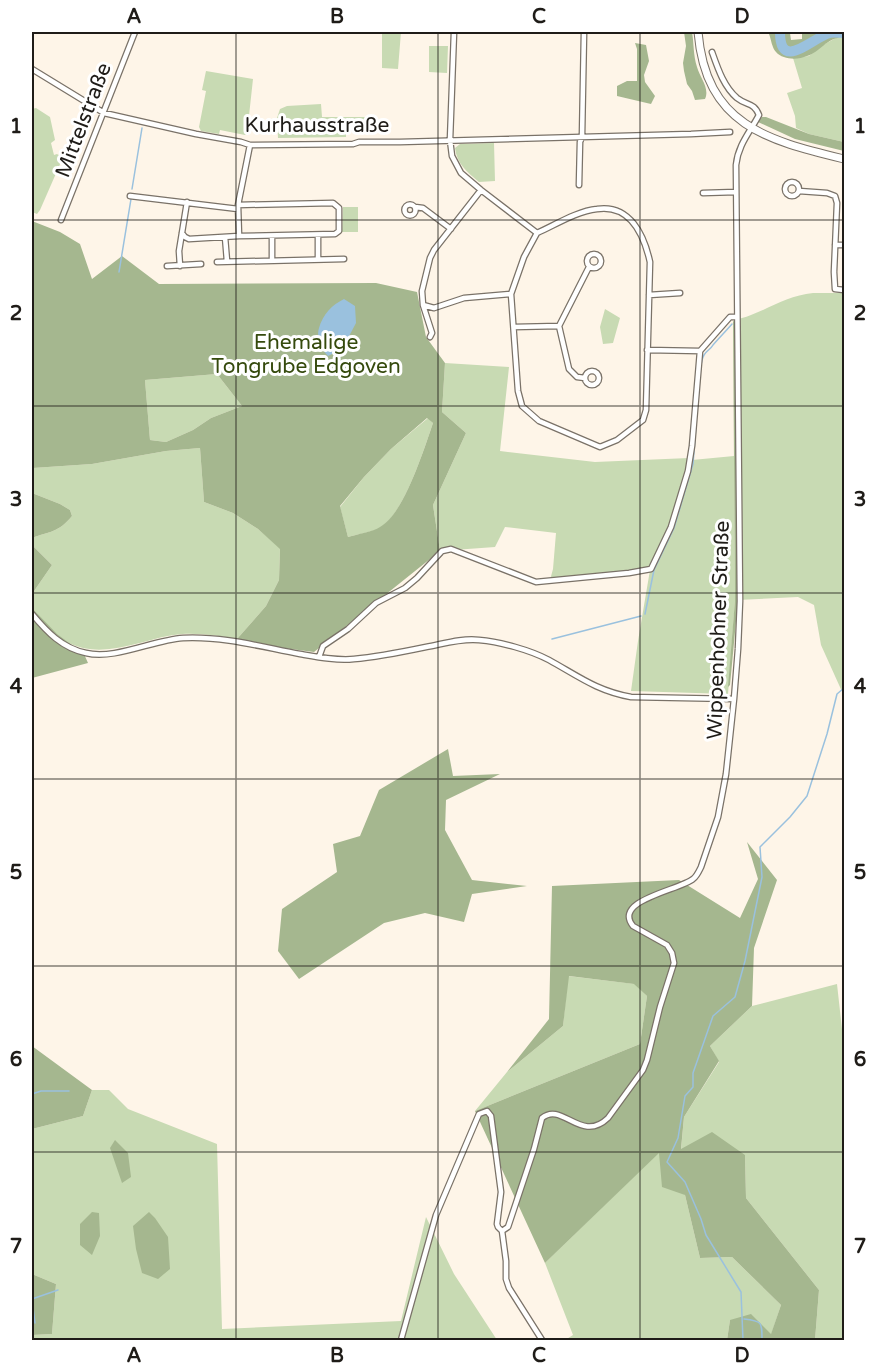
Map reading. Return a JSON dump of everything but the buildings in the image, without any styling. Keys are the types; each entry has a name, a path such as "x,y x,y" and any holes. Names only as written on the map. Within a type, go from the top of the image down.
{"main road":[{"path":"698,32 703,65 709,79 724,105 741,121 789,145 844,159"}],"street":[{"name":"Mittelstraße","path":"61,220 135,32"},
{"path":"454,32 450,140 452,156 461,173 537,233"},
{"path":"579,185 584,32"},
{"name":"Wippenhohner Straße","path":"502,1231 508,1227 542,1118 556,1113 578,1125 589,1126 601,1123 608,1118 643,1070 675,963 667,945 633,926 628,915 630,910 641,902 693,879 699,871 718,817 722,796 734,699 740,601 737,159 740,147 759,115 754,106 738,99 730,90 720,74 712,52"},
{"name":"Kurhausstraße","path":"32,69 104,113 250,145 730,132"},
{"path":"239,236 238,207 250,145"},
{"path":"430,337 432,333 423,305 422,291 430,258 481,190"},
{"path":"799,191 827,193 835,196 837,203 834,272 836,289 844,290"},
{"path":"703,193 736,192"},
{"path":"132,195 238,207 333,203 339,208 339,231 335,234 189,239 182,233"},
{"path":"180,266 179,251 187,202"},
{"path":"837,203 844,203"},
{"path":"404,210 407,215 411,216 415,212 415,207 423,208 451,229"},
{"path":"598,208 616,210 633,221 647,251 650,262 646,410 643,420 617,440 600,447 539,421 522,406 518,391 511,294 524,257 537,233 578,214 598,208"},
{"path":"318,235 318,259"},
{"path":"272,236 272,260"},
{"path":"225,237 227,261"},
{"path":"836,245 844,245"},
{"path":"217,262 344,259"},
{"path":"167,266 201,264"},
{"path":"585,378 577,377 569,369 559,326 589,267"},
{"path":"649,294 680,293"},
{"path":"423,305 434,308 464,298 511,294"},
{"path":"319,657 323,646 348,629 376,603 405,588 442,551 451,549 536,582 651,569 671,527 688,471 700,351 730,317 737,316"},
{"path":"514,327 559,326"},
{"path":"647,350 700,351"},
{"path":"32,614 50,635 62,644 88,654 113,654 173,639 206,638 319,657 351,660 459,640 479,640 524,649 548,659 606,692 618,695 734,699"},
{"path":"401,1341 436,1215 478,1116 485,1111 491,1116 501,1192 497,1224 502,1231 506,1279 509,1288 542,1341"}],"green space":[{"path":"382,32 401,32 398,69 382,68"},
{"path":"684,32 692,32 696,63 706,91 705,99 695,100 687,84 683,63 686,46"},
{"path":"844,32 844,37 828,42 812,54 791,59 776,52 769,34 790,33 791,40 802,39 802,33"},
{"path":"844,37 844,142 809,134 796,128 795,116 787,93 802,88 793,58 809,56 821,46 836,38"},
{"path":"635,43 646,45 649,61 644,75 645,82 655,96 651,104 617,96 617,86 627,81 637,81"},
{"path":"429,46 448,46 447,73 429,72"},
{"path":"206,71 253,79 247,134 220,130 219,134 201,131 199,127 206,91 202,90"},
{"path":"321,104 322,117 367,117 367,121 346,121 346,137 278,138 277,118 280,109 287,106"},
{"path":"36,108 50,117 55,140 51,143 54,155 60,156 61,162 37,214 32,212 32,109"},
{"path":"762,117 809,134 844,142 844,151 795,139 758,122"},
{"path":"494,143 495,181 479,182 460,163 455,148 460,144"},
{"path":"343,207 358,207 358,232 342,232"},
{"name":"Ehemalige Tongrube Edgoven","path":"32,221 60,232 80,244 92,279 122,256 159,284 376,283 417,292 426,337 445,363 442,412 466,433 433,505 440,551 314,652 237,639 266,606 279,580 280,549 258,529 233,513 204,502 200,448 166,451 92,464 33,468 32,472","holes":["217,374 242,406 211,418 193,430 166,442 150,440 145,380","427,418 433,423 419,464 397,509 389,520 377,529 348,537 340,506 391,449"]},
{"path":"813,293 844,293 844,696 821,645 814,605 798,597 738,600 735,322 733,321 789,299"},
{"path":"605,309 620,318 613,343 603,344 600,327"},
{"path":"733,321 735,322 738,600 728,687 735,600"},
{"path":"445,363 509,367 500,451 595,462 689,458 692,460 734,456 735,600 728,694 631,691 650,570 550,580 556,533 505,527 495,547 440,551 433,505 466,433 442,412"},
{"path":"217,374 242,406 211,418 193,430 166,442 150,440 145,380"},
{"path":"428,418 433,423 419,464 405,495 389,521 373,531 348,537 340,507 391,449"},
{"path":"200,448 204,502 233,513 258,529 280,548 279,580 266,606 237,639 203,634 182,634 97,650 69,643 58,636 32,608 32,594 52,565 32,545 32,538 58,529 72,516 70,510 60,504 32,493 33,468 92,464 166,451"},
{"path":"32,493 60,504 70,510 72,516 58,529 32,538"},
{"path":"32,545 52,565 32,594"},
{"path":"32,608 57,634 84,654 88,663 32,678"},
{"path":"448,749 453,776 500,774 446,800 445,830 472,880 527,886 472,894 464,922 425,913 384,923 299,979 278,951 282,909 337,872 333,844 360,836 379,790"},
{"path":"747,842 777,880 754,948 752,1006 710,1046 719,1061 684,1117 681,1149 712,1132 745,1155 746,1198 819,1290 815,1340 727,1340 730,1320 751,1314 771,1334 781,1305 732,1257 700,1258 685,1195 662,1187 659,1153 545,1263 475,1111 640,1044 647,996 634,984 569,976 563,1026 507,1072 549,1019 552,886 679,880 740,918 758,879"},
{"path":"568,976 635,984 647,996 640,1044 475,1111 507,1072 563,1026"},
{"path":"837,984 844,1047 844,1340 815,1340 819,1290 746,1198 745,1155 681,1150 684,1117 719,1062 710,1046 752,1006"},
{"path":"32,1046 92,1090 83,1116 32,1129"},
{"path":"92,1090 109,1090 128,1109 217,1144 222,1329 401,1321 426,1217 454,1274 497,1340 32,1340 32,1335 52,1334 56,1284 32,1274 32,1129 83,1116"},
{"path":"115,1140 128,1153 131,1177 122,1183 110,1148"},
{"path":"659,1152 685,1195 700,1258 732,1257 781,1305 771,1335 730,1320 727,1340 565,1340 573,1335 545,1263"},
{"path":"92,1212 99,1213 100,1236 92,1255 80,1245 80,1224"},
{"path":"149,1212 168,1237 170,1269 158,1279 142,1273 136,1249 133,1226"},
{"path":"32,1274 56,1284 52,1334 32,1335"}],"water":[{"path":"344,299 355,306 356,323 338,351 328,356 320,347 319,328 328,310"}],"waterway":[{"path":"780,32 781,44 785,50 791,51 830,33 844,33"},
{"path":"132,189 142,128"},
{"path":"119,272 131,199"},
{"path":"697,412 702,360 732,324"},
{"path":"645,614 654,570 674,528 693,464 696,425"},
{"path":"552,639 641,616"},
{"path":"743,1340 741,1292 706,1235 685,1182 667,1162 678,1138 685,1096 693,1087 693,1073 713,1016 735,997 745,961 762,877 760,847 807,796 837,694 844,688"},
{"path":"32,1094 41,1091 69,1091"},
{"path":"32,1299 58,1290"},
{"path":"32,1300 35,1323"},
{"path":"744,1319 760,1323 763,1340"}]}
